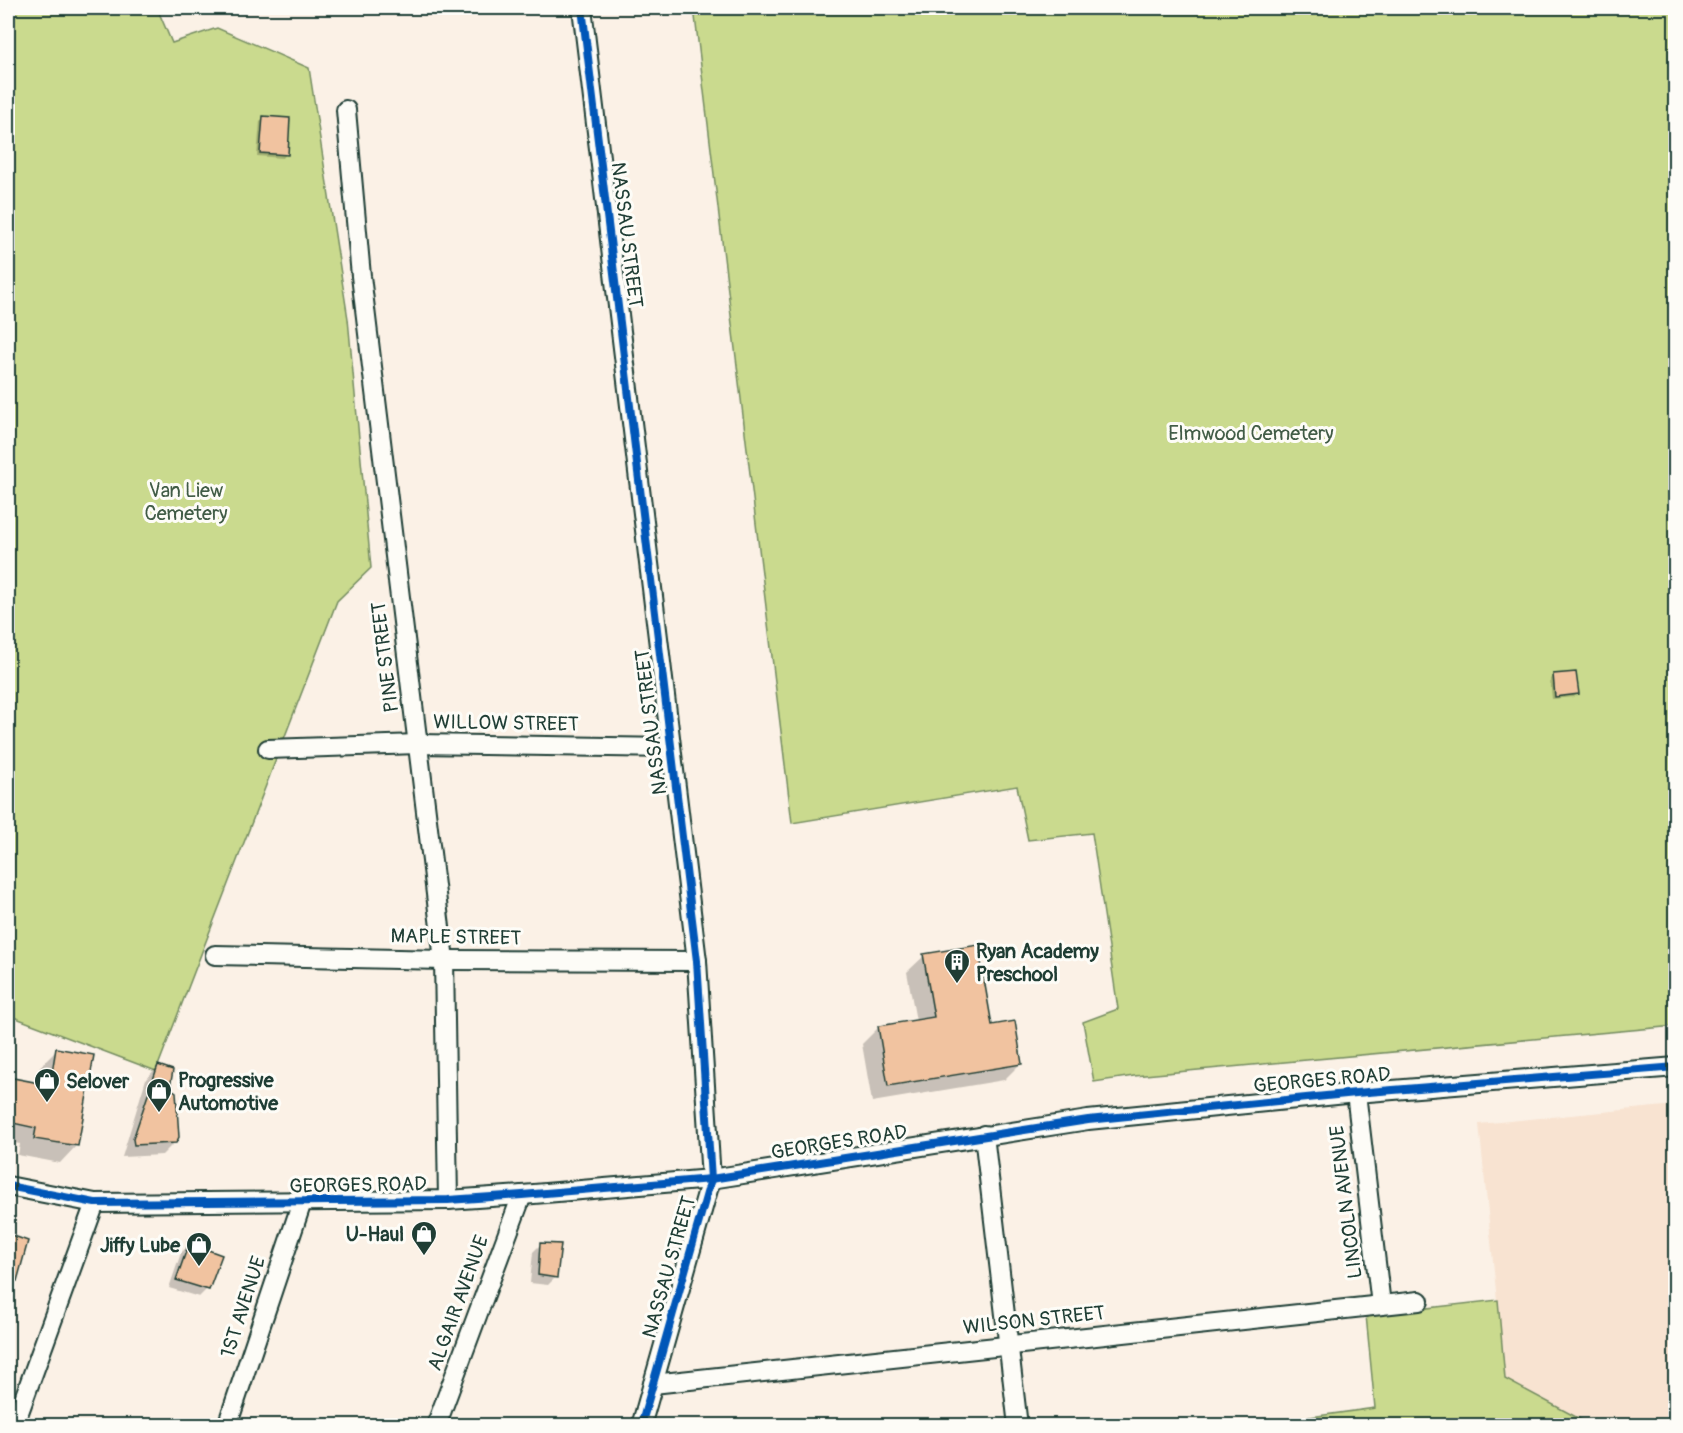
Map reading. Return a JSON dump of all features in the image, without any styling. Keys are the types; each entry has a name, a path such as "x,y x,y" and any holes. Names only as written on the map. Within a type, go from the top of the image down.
{"street":[{"name":"NASSAU STREET","path":"582,8 697,961 711,1179 641,1425"},
{"name":"PINE STREET","path":"346,110 361,276 444,960 448,1200"},
{"name":"WILLOW STREET","path":"268,749 418,744 670,748"},
{"name":"MAPLE STREET","path":"215,955 444,960 697,961"},
{"name":"GEORGES ROAD","path":"8,1186 95,1203 448,1200 522,1195 711,1179 1099,1119 1356,1093 1676,1067"},
{"name":"LINCOLN AVENUE","path":"1356,1093 1381,1305"},
{"path":"984,1135 1018,1425"},
{"name":"ALGAIR AVENUE","path":"436,1425 522,1195"},
{"name":"1ST AVENUE","path":"227,1425 302,1202"},
{"path":"14,1425 95,1203"},
{"name":"WILSON STREET","path":"653,1384 1419,1301"}],"shaded area":[{"path":"1675,1105 1675,1425 1591,1425 1505,1379 1479,1124"}],"green space":[{"name":"Van Liew Cemetery","path":"8,8 157,8 172,43 217,28 309,68 348,319 371,568 337,601 156,1071 8,1015"},
{"name":"Elmwood Cemetery","path":"694,8 1675,8 1675,1026 1134,1076 1094,1082 1083,1022 1118,1009 1092,833 1028,840 1017,786 792,823"},
{"path":"1498,1300 1505,1379 1591,1425 1244,1426 1375,1408 1366,1315"}],"building":[{"path":"263,116 290,118 288,155 260,153"},
{"path":"1576,672 1579,694 1555,697 1553,674"},
{"name":"Ryan Academy Preschool","path":"978,945 992,1025 1015,1021 1022,1064 888,1086 878,1026 934,1017 923,954"},
{"name":"Selover","path":"56,1048 94,1055 78,1146 34,1139 36,1128 8,1122 8,1077 50,1085"},
{"name":"Progressive Automotive","path":"158,1065 173,1070 170,1088 176,1092 179,1137 176,1143 134,1145 133,1139"},
{"path":"8,1234 28,1241 17,1281 8,1278"},
{"name":"Jiffy Lube","path":"189,1243 222,1255 209,1290 176,1280"},
{"path":"540,1243 561,1244 557,1278 538,1275"}],"cycle path":[{"path":"582,8 697,961 711,1179 641,1426"},
{"path":"8,1186 95,1203 448,1200 522,1195 711,1179 1088,1120 1356,1093 1676,1067"}],"place":[{"name":"Ryan Academy Preschool","path":"957,985"},
{"name":"Selover","path":"47,1104"},
{"name":"Progressive Automotive","path":"159,1114"},
{"name":"U-Haul","path":"424,1257"},
{"name":"Jiffy Lube","path":"199,1268"}]}
